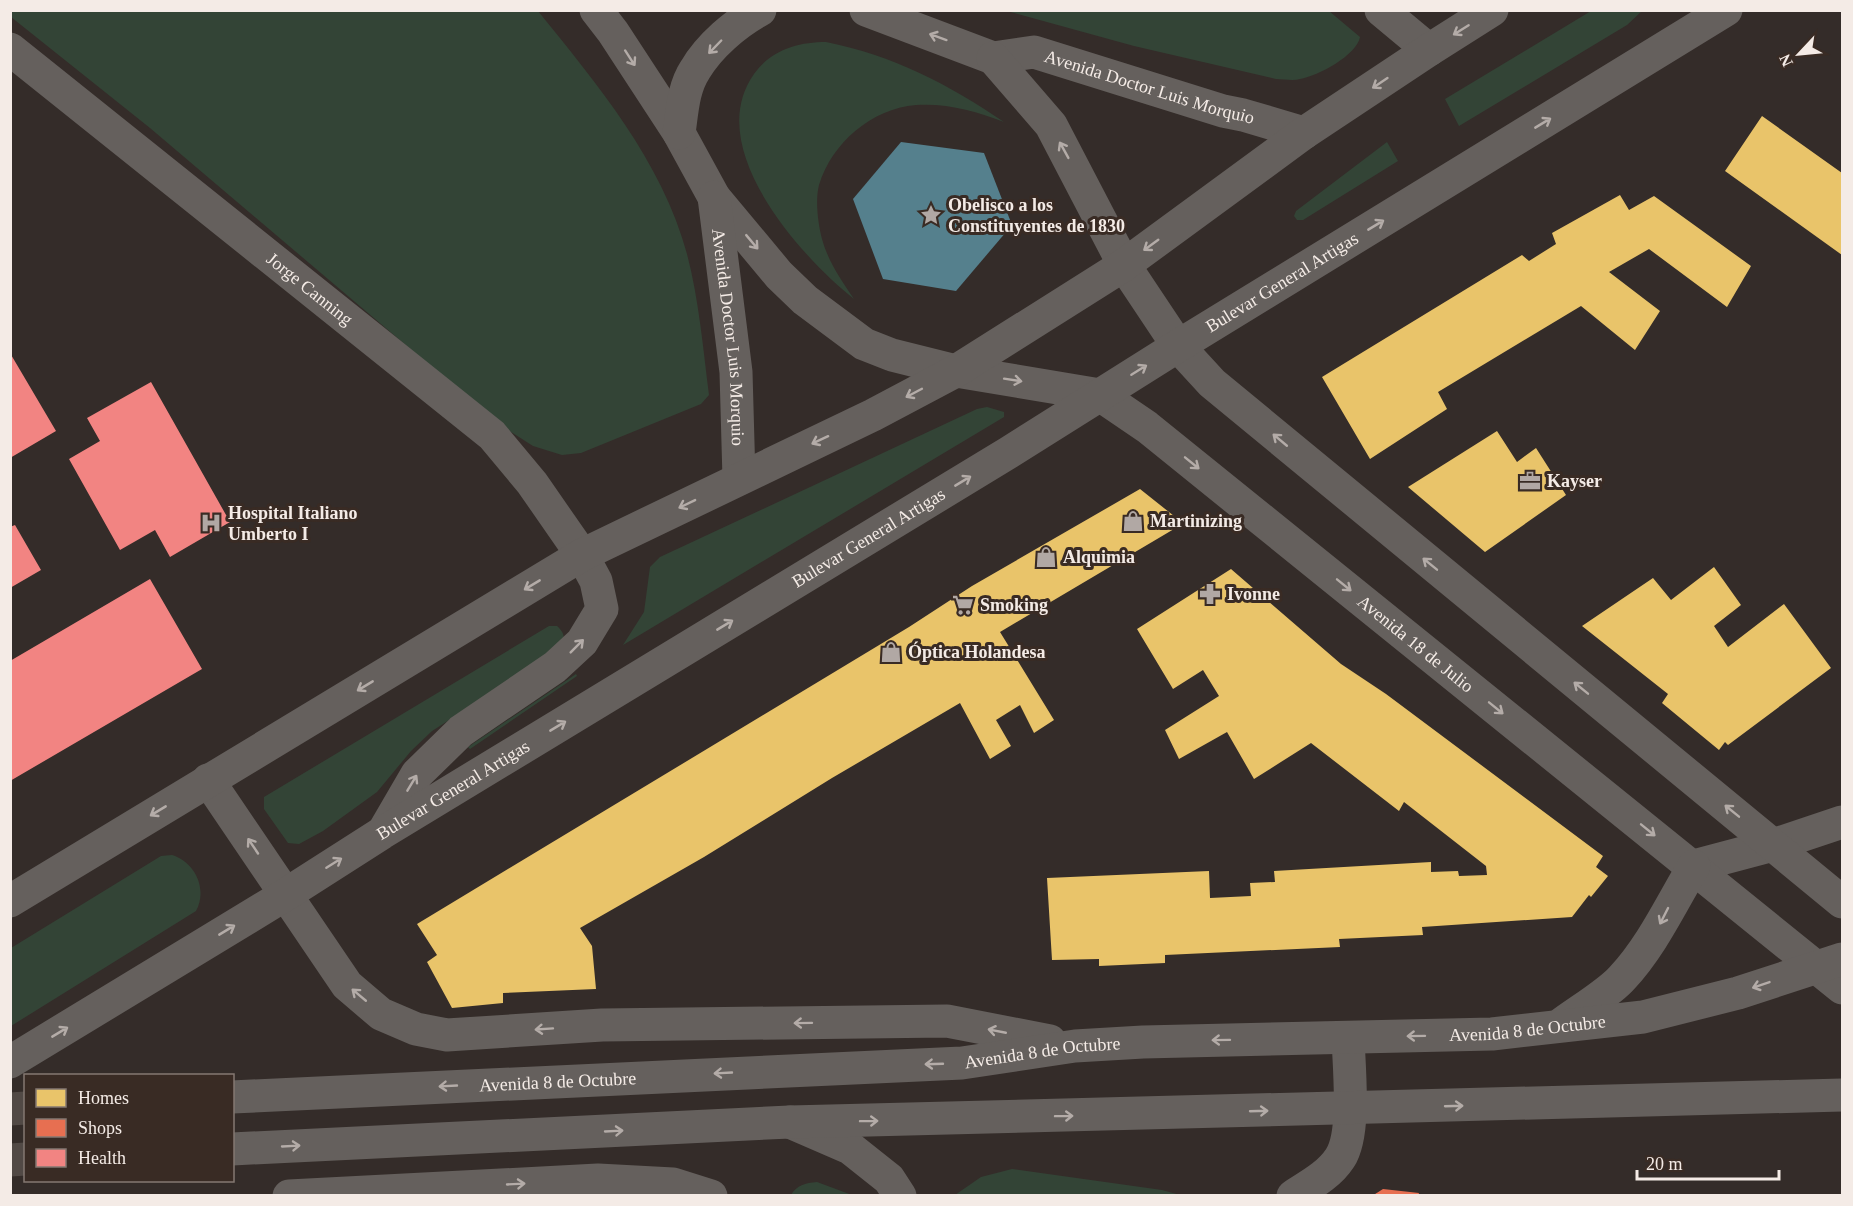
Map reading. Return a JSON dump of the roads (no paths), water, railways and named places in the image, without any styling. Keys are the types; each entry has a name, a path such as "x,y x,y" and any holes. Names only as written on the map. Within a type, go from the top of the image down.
{"main road":[{"name":"Avenida Doctor Luis Morquio","path":"596,10 679,133 714,197 779,275 837,326 864,344 892,355 956,371"},
{"path":"679,133 684,99 694,71 715,45 760,10"},
{"name":"Avenida Doctor Luis Morquio","path":"866,10 993,58 1051,125 1124,265"},
{"path":"1381,10 1429,50"},
{"path":"10,901 582,555 873,415 956,371 1124,265 1304,133 1492,10"},
{"name":"Bulevar General Artigas","path":"10,1062 1008,453 1726,10"},
{"name":"Jorge Canning","path":"10,49 492,435 532,483 582,555 596,581 602,609 582,642 555,667 461,731 417,774 382,833"},
{"name":"Avenida Doctor Luis Morquio","path":"993,58 1034,52 1223,111 1304,133"},
{"name":"Avenida Doctor Luis Morquio","path":"714,197 736,372 739,479"},
{"path":"1124,265 1178,346 1212,383 1842,902"},
{"name":"Avenida 18 de Julio","path":"956,371 1100,395 1147,427 1694,866 1829,962 1842,988"},
{"path":"208,780 347,985 381,1014 416,1029 447,1035 602,1025 946,1021 1075,1046"},
{"path":"1558,1026 1621,980 1652,940 1694,866 1773,845 1842,822"},
{"name":"Avenida 8 de Octubre","path":"234,1097 962,1063 1075,1046 1143,1042 1492,1034 1643,1017 1738,993 1829,962"},
{"path":"1293,1196 1323,1177 1341,1157 1348,1136 1350,1108 1348,1038"},
{"path":"234,1149 790,1122 1842,1095"},
{"path":"790,1122 850,1148 888,1179 900,1196"},
{"path":"290,1196 597,1180 673,1184 711,1196"}],"water":[{"path":"901,142 984,153 1012,225 956,291 883,279 853,199"}],"tunnel":[{"path":"10,1109 24,1108"},
{"path":"10,1160 24,1159"}],"place":[{"name":"Obelisco a los Constituyentes de 1830","path":"931,215"},
{"name":"Kayser","path":"1530,481"},
{"name":"Martinizing","path":"1133,521"},
{"name":"Hospital Italiano Umberto I","path":"211,523"},
{"name":"Alquimia","path":"1046,557"},
{"name":"Ivonne","path":"1210,594"},
{"name":"Smoking","path":"963,605"},
{"name":"Óptica Holandesa","path":"891,652"}]}
